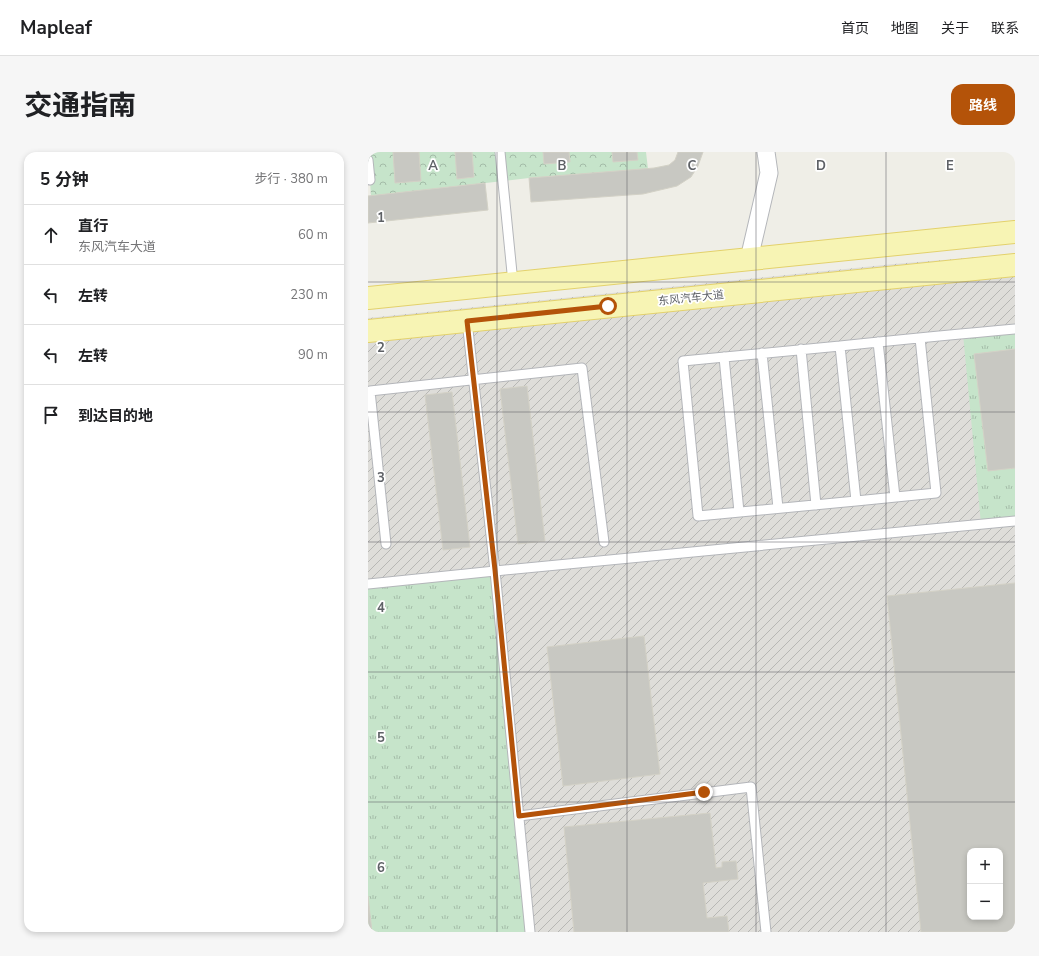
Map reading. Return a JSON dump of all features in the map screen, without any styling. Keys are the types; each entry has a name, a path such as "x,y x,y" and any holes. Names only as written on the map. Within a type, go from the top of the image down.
{"main road":[{"path":"368,298 1015,232"},
{"name":"东风汽车大道","path":"368,331 1015,265"}],"street":[{"path":"749,259 769,173 766,152"}],"lane":[{"path":"500,152 513,283"},
{"path":"368,160 370,180"},
{"path":"467,321 495,570 530,932"},
{"path":"920,338 936,493 698,516 683,361 762,353 801,350 878,342 920,338 1015,329"},
{"path":"878,342 895,497"},
{"path":"840,346 856,501"},
{"path":"801,350 816,505"},
{"path":"762,353 778,508"},
{"path":"724,357 739,512"},
{"path":"386,544 369,391 582,368 604,542"},
{"path":"368,584 495,570 1015,521"},
{"path":"519,816 751,786 766,932"}],"shaded area":[{"path":"1015,254 1015,932 368,932 368,318 894,264"}],"green space":[{"path":"368,152 646,152 648,169 529,178 371,196"},
{"path":"1015,329 1015,521 981,524 963,334"},
{"path":"495,571 530,932 368,932 368,584"}],"building":[{"path":"393,152 419,152 421,181 395,183"},
{"path":"455,152 472,152 474,177 457,179"},
{"path":"543,152 569,152 570,162 544,164"},
{"path":"612,152 637,152 638,160 613,162"},
{"path":"678,152 703,152 698,166 691,177 677,186 643,194 531,202 529,178 654,168 669,165 675,160"},
{"path":"485,183 488,210 368,223 368,196"},
{"path":"1015,349 1015,468 988,471 974,354"},
{"path":"527,386 545,541 518,544 500,389"},
{"path":"452,392 470,547 443,550 425,395"},
{"path":"1015,583 1015,932 921,932 887,596"},
{"path":"644,636 660,774 563,786 547,647"},
{"path":"710,813 716,868 722,867 722,862 736,861 738,879 703,883 707,918 727,916 729,932 574,932 564,827"},
{"path":"368,896 372,932 368,932"}],"route":[{"path":"608,306 467,321 495,570 519,816 704,792"}]}
